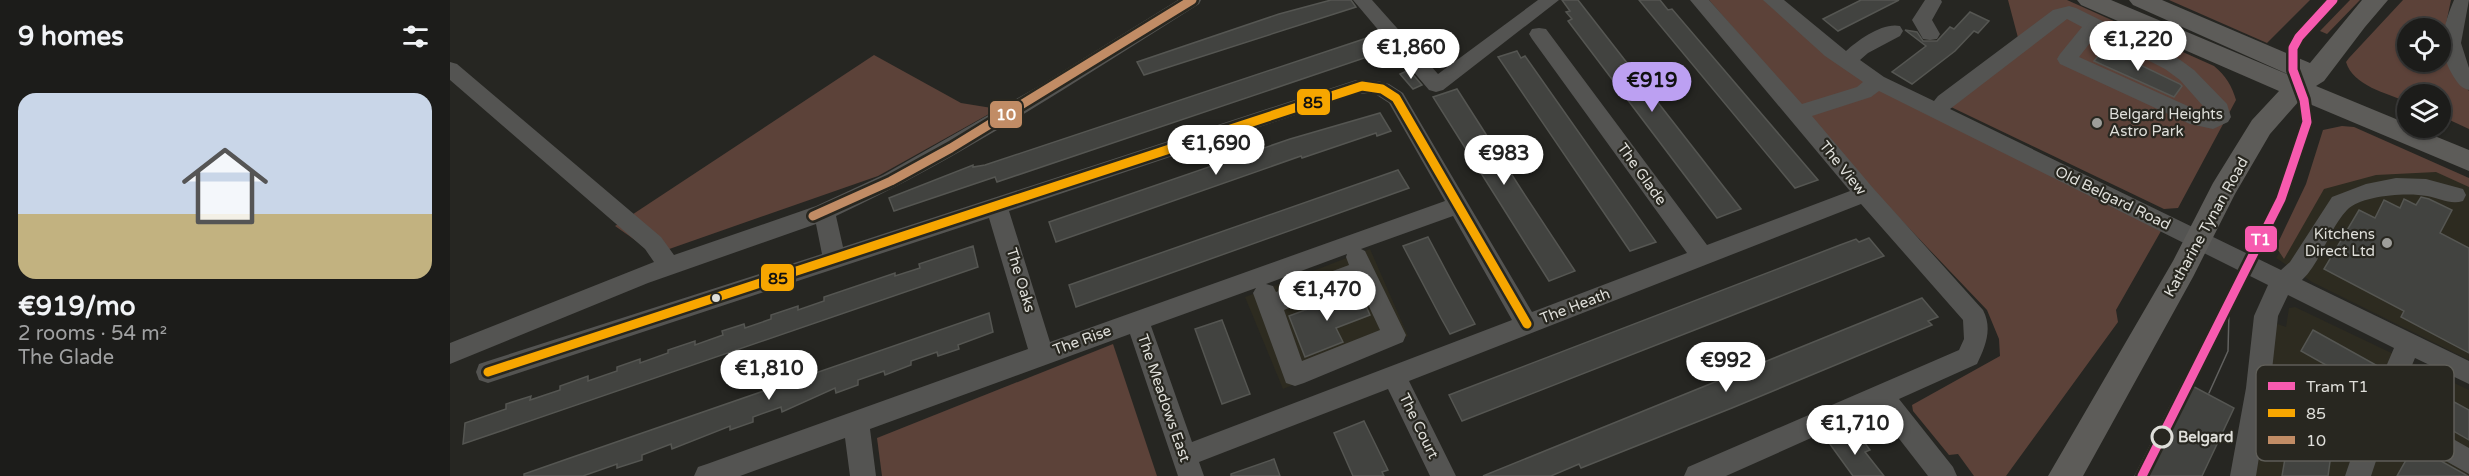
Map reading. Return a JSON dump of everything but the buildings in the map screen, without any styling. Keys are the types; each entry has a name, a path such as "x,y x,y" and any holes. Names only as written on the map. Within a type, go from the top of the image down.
{"main road":[{"path":"2089,0 2241,54 2306,82 2397,113"},
{"path":"2141,0 2241,54 2256,89 2265,122"},
{"name":"Katharine Tynan Road","path":"2065,476 2198,240 2223,190 2265,122 2306,82 2376,0"},
{"path":"2306,82 2361,114 2469,161"},
{"path":"2451,137 2469,145"}],"street":[{"path":"450,354 554,309 824,212 891,181 951,148 1192,0"},
{"path":"1362,0 1436,85 1550,0"},
{"name":"The View","path":"1699,0 1798,113 1864,194 1975,316 1976,339 1968,357 1881,396"},
{"name":"Old Belgard Road","path":"1772,0 1847,61 1877,82 2454,365"},
{"path":"2463,0 2458,12 2451,48 2456,65 2469,82"},
{"path":"1930,34 1922,20 1932,2"},
{"path":"1938,111 1945,102 2060,14 2069,12 2095,24 2172,64 2187,75 2220,109 2220,117 2213,122 2197,119 2067,59 2095,24"},
{"path":"1847,61 1862,48 1893,31"},
{"name":"The Glade","path":"1539,34 1702,256"},
{"path":"450,69 653,243 669,266"},
{"path":"1798,113 1864,92 1877,82"},
{"path":"488,372 997,207 1356,87 1373,85 1386,89 1396,98 1527,324"},
{"path":"2261,365 2266,316 2273,297 2284,282 2298,270 2340,203 2366,192 2396,186 2426,186 2455,195"},
{"name":"The Heath","path":"1188,466 1394,375 1864,194"},
{"name":"The Rise","path":"706,476 1350,242 1458,205"},
{"name":"The Oaks","path":"997,207 1028,302 1042,354"},
{"path":"824,212 835,260"},
{"path":"1259,275 1294,375 1394,335 1350,242"},
{"path":"1270,305 1363,269"},
{"name":"The Meadows East","path":"1137,320 1188,466"},
{"path":"2399,365 2409,342"},
{"name":"Old Belgard Road","path":"2454,365 2469,373"},
{"name":"The Court","path":"1394,375 1443,476"},
{"path":"1697,476 1881,396 1944,476"},
{"path":"2243,476 2256,400"},
{"path":"856,422 863,476"},
{"path":"2454,453 2469,462"},
{"path":"2358,476 2363,461"}],"shaded area":[{"path":"1709,0 1765,0 1828,54 2161,231 2116,310 2118,322 2006,476 1974,476 1958,454 1949,455 1913,411 1912,405 2000,356 1999,339 1987,310 1885,203"},
{"path":"2008,0 2067,0 2214,66 2225,77 2236,100 2178,208 2164,209 1951,107 2021,49"},
{"path":"2169,0 2310,0 2267,43"},
{"path":"2350,0 2360,0 2327,34 2320,31"},
{"path":"2403,0 2451,0 2447,18 2397,18 2397,72 2451,72 2451,67 2469,91 2469,129 2451,121 2451,84 2397,84 2397,98 2363,83 2350,70 2346,62"},
{"path":"874,55 961,103 998,109 878,176 655,254 615,226"},
{"path":"2342,126 2354,127 2469,178 2469,187 2436,172 2376,175 2324,189 2284,259 2276,247 2306,184 2323,130"},
{"path":"2352,133 2469,185 2469,360 2312,282 2276,258"},
{"path":"1370,249 1408,336 1283,389 1245,297"},
{"path":"2295,307 2417,365 2268,365 2275,323 2286,327 2289,308"},
{"path":"1113,344 1157,476 882,476 877,438"},
{"path":"2454,383 2469,390 2469,476 2251,476 2256,444 2256,461 2454,461"}],"tram line":[{"name":"T1","path":"2142,476 2281,199 2307,122 2304,100 2293,70 2293,48 2299,37 2333,0"},
{"path":"2209,393 2228,351 2229,312 2235,294"}],"transit line":[{"name":"10","path":"813,216 891,181 951,148 1192,0"},
{"name":"85","path":"488,372 1362,86 1382,89 1396,98 1527,324"}],"place":[{"name":"Belgard Heights Astro Park","path":"2097,123"},
{"name":"Kitchens Direct Ltd","path":"2387,243"},
{"name":"Belgard","path":"2162,437"}]}
